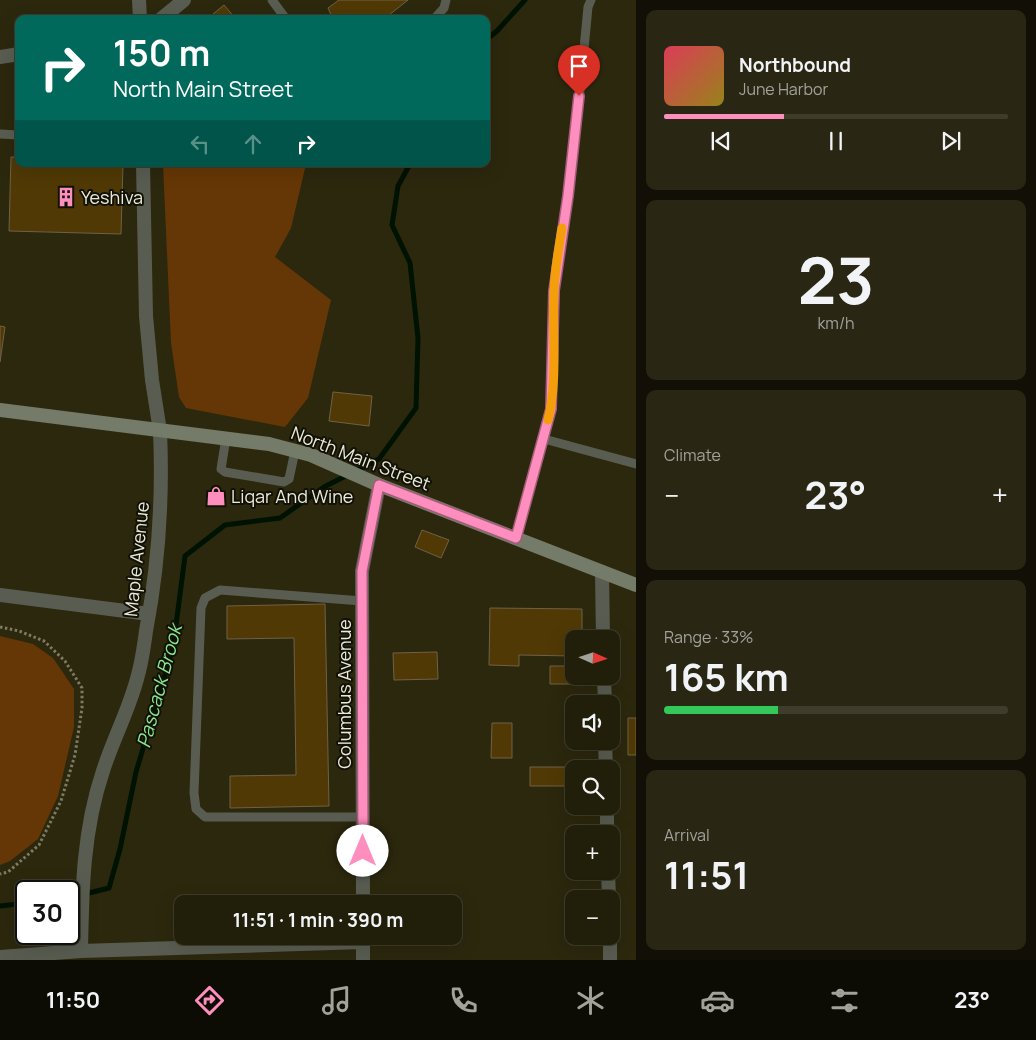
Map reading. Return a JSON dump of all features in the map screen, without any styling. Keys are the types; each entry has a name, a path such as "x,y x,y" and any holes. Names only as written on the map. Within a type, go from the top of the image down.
{"main road":[{"name":"North Main Street","path":"0,410 269,444 310,455 379,485 636,585"}],"street":[{"path":"139,0 140,15"},
{"path":"166,15 184,0"},
{"path":"0,57 15,55"},
{"name":"Maple Avenue","path":"81,951 82,876 89,824 102,772 138,676 159,549 162,486 160,431 152,380 146,316 143,167"},
{"name":"Columbus Avenue","path":"363,895 362,571 379,485"},
{"path":"602,572 603,630"},
{"path":"0,596 149,614"},
{"path":"0,957 81,951 222,945"},
{"path":"363,945 363,960"},
{"path":"610,945 610,960"}],"lane":[{"path":"272,0 283,15"},
{"path":"438,15 444,8 446,0"},
{"path":"516,538 551,409 554,291 568,196 588,7 591,0"},
{"path":"0,134 15,135"},
{"path":"226,438 221,469 225,472 284,482 289,479 295,451"},
{"path":"544,439 636,464"},
{"path":"362,602 220,590 205,598 201,608 194,793 196,809 205,817 363,816"}],"path":[{"path":"0,627 19,631 44,642 65,661 82,688 82,708 75,755 61,801 39,845 8,872 0,874"}],"shaded area":[{"path":"163,167 305,167 291,228 275,257 331,300 308,398 285,427 186,408 179,397 171,343"},
{"path":"0,636 33,644 53,658 74,689 74,727 58,796 38,839 10,861 0,865"}],"building":[{"path":"339,0 408,0 389,15 331,15 328,8"},
{"path":"224,5 233,15 212,15"},
{"name":"Yeshiva","path":"11,157 15,157 15,167 123,167 121,234 9,231"},
{"path":"0,326 5,327 0,362"},
{"path":"333,392 372,396 369,426 329,421"},
{"path":"422,530 449,540 441,558 415,547"},
{"path":"325,604 329,806 230,808 230,776 296,775 294,638 227,639 227,606"},
{"path":"490,608 582,609 582,630 565,630 565,656 519,655 519,666 489,665"},
{"path":"437,652 438,679 394,680 393,653"},
{"path":"550,666 565,666 565,684 550,684"},
{"path":"628,718 636,718 636,755 628,755"},
{"path":"492,723 512,723 512,758 491,758"},
{"path":"530,767 565,767 565,786 530,786"}],"waterway":[{"name":"Pascack Brook","path":"490,37 525,0"},
{"name":"Pascack Brook","path":"80,895 109,888 120,849 136,772 173,648 185,556 225,525 280,518 324,487 379,459 416,408 418,338 410,263 392,225 398,186 408,167"},
{"name":"Pascack Brook","path":"0,906 15,904"}],"slow traffic":[{"path":"548,420 551,409 554,291 562,228"}],"place":[{"name":"Yeshiva","path":"66,197"},
{"name":"Liqar And Wine","path":"216,496"}],"route":[{"path":"363,851 362,571 379,485 516,538 525,511 551,409 554,291 558,251 568,196 579,96"}]}
